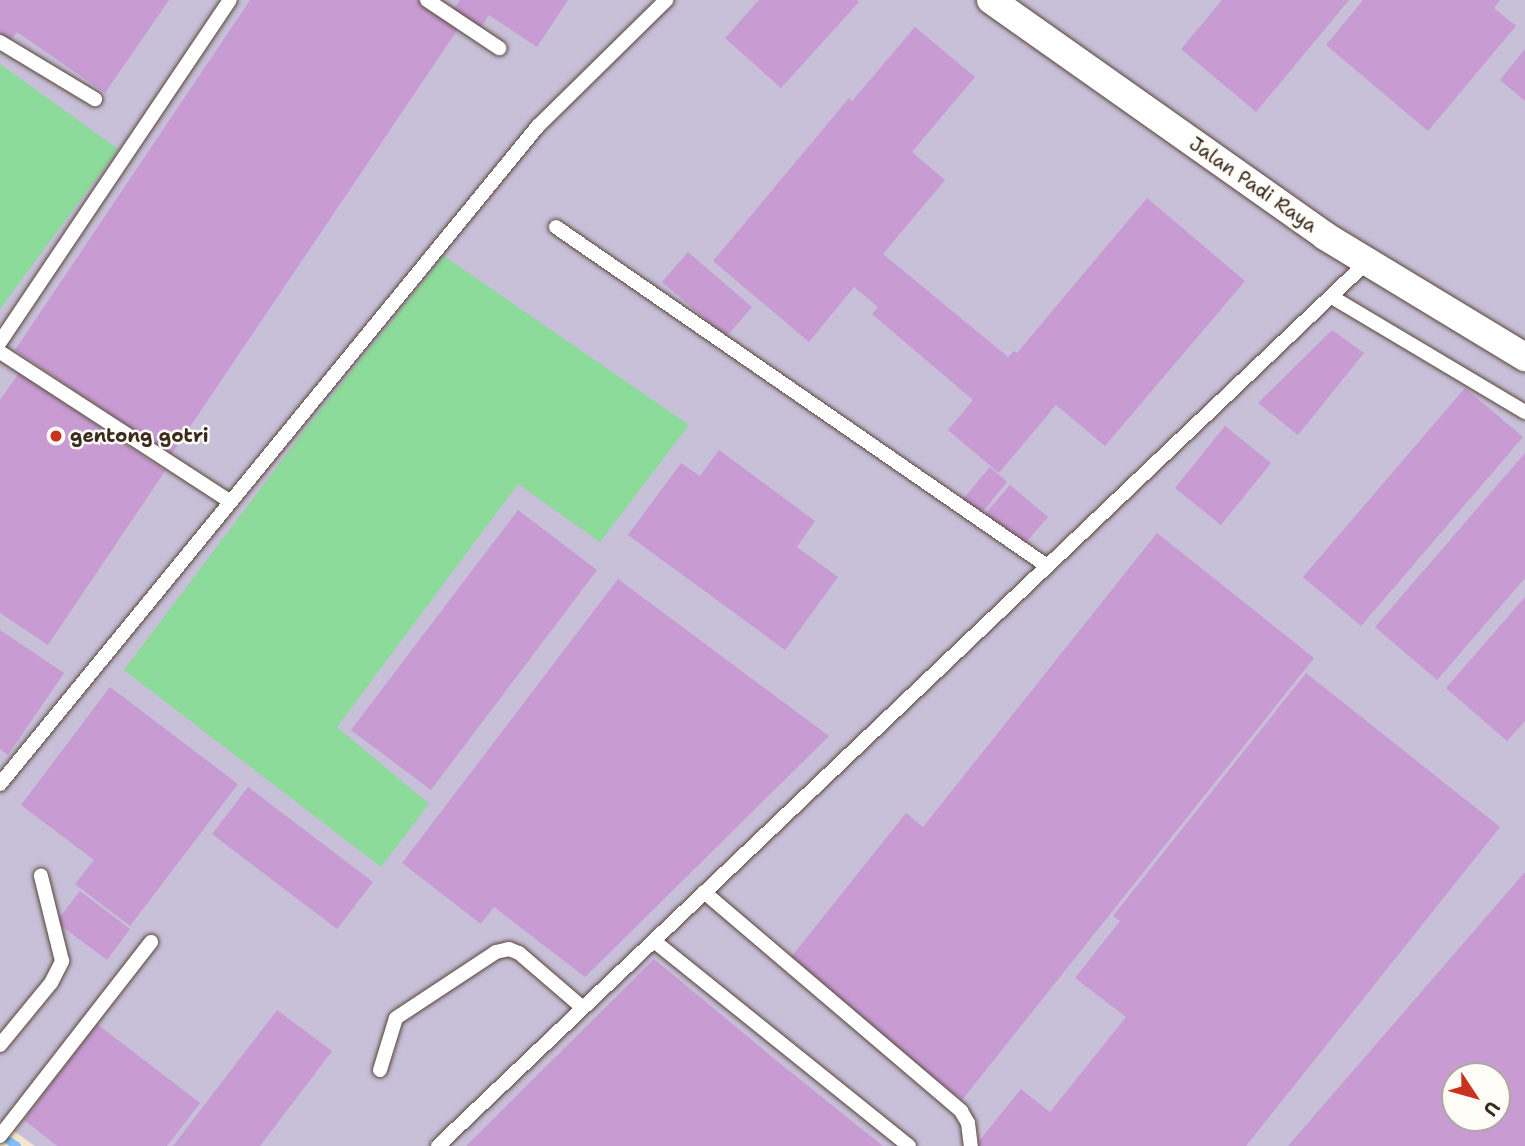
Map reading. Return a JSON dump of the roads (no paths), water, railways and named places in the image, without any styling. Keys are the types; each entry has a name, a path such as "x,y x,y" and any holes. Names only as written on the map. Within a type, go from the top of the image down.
{"street":[{"name":"Jalan Padi Raya","path":"991,0 1366,263 1525,357"}],"lane":[{"path":"0,342 230,0"},
{"path":"428,0 499,48"},
{"path":"2,778 538,126 666,0"},
{"path":"0,42 95,99"},
{"path":"556,227 1047,566"},
{"path":"438,1146 1366,263"},
{"path":"1332,297 1525,412"},
{"path":"0,352 231,502"},
{"path":"0,1045 51,983 62,961 41,876"},
{"path":"704,892 961,1111 968,1123 971,1146"},
{"path":"654,941 909,1146"},
{"path":"0,1136 151,942"},
{"path":"380,1070 396,1018 496,952 509,949 519,953 583,1007"}],"waterway":[{"path":"0,1135 17,1146"}],"place":[{"name":"gentong gotri","path":"56,436"}]}
